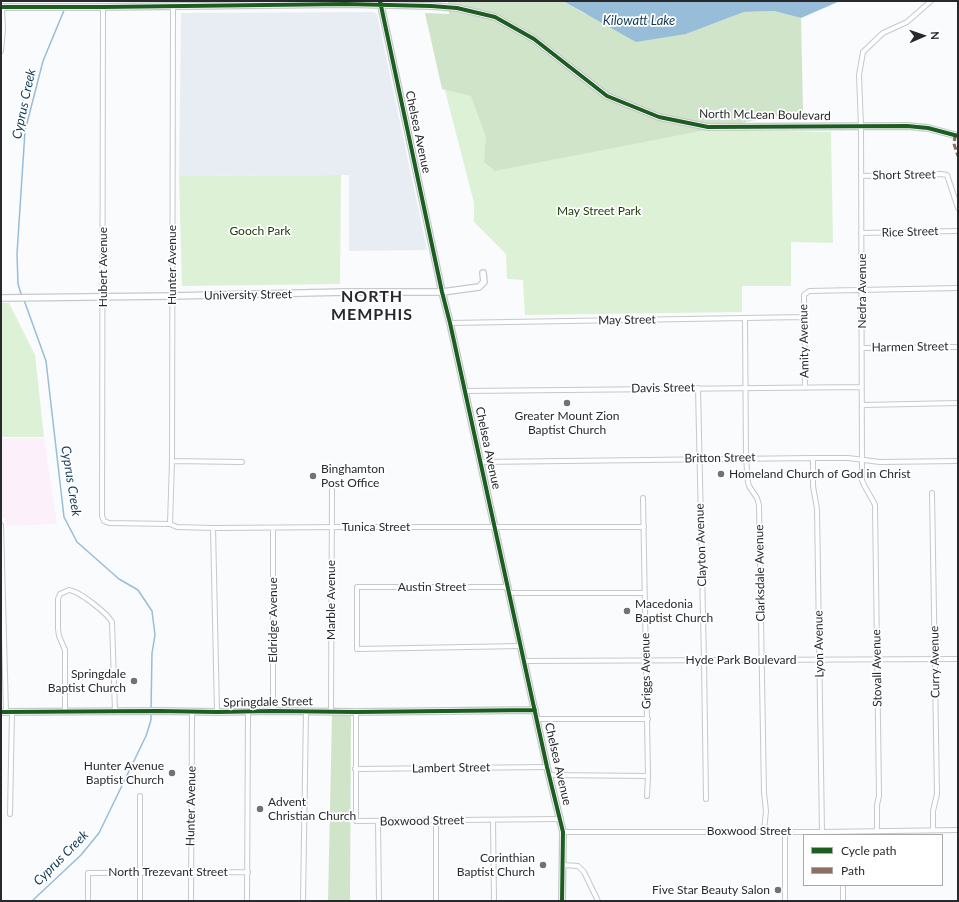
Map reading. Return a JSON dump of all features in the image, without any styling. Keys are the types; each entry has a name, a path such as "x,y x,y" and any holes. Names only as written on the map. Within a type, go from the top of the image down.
{"main road":[{"name":"North McLean Boulevard","path":"1,7 35,4 51,7 103,7 380,3 457,8 494,17 534,39 607,96 659,117 708,126 907,126 928,128 958,136"},
{"name":"Chelsea Avenue","path":"380,3 442,292 450,322 508,590 525,661 549,776 563,832 562,901"},
{"name":"University Street","path":"1,298 345,292 442,292 479,287 484,282 483,273"},
{"name":"Springdale Street","path":"3,712 356,712 535,710"}],"street":[{"name":"Nedra Avenue","path":"875,505 862,480 862,233 859,75 863,52 883,32 907,22 931,1"},
{"name":"Hunter Avenue","path":"170,524 172,461 174,6"},
{"path":"1,7 3,29 1,51"},
{"name":"Hubert Avenue","path":"103,7 102,516 104,521 109,523"},
{"name":"Short Street","path":"861,176 941,174 947,176 958,208"},
{"name":"Rice Street","path":"862,233 958,231"},
{"path":"862,290 958,288"},
{"name":"Amity Avenue","path":"805,388 803,317 804,295 809,292 862,290"},
{"name":"May Street","path":"450,322 803,317"},
{"name":"Clarksdale Avenue","path":"745,318 747,388 746,458 749,486 757,498 759,505 764,793 766,811 764,831"},
{"name":"Harmen Street","path":"862,348 958,347"},
{"name":"Davis Street","path":"465,391 862,387"},
{"name":"Clayton Avenue","path":"698,388 706,799"},
{"path":"862,405 958,403"},
{"name":"Britton Street","path":"481,462 746,458 848,458 880,462 958,461"},
{"name":"Lyon Avenue","path":"813,458 813,486 817,509 822,832"},
{"path":"172,461 242,462"},
{"name":"Marble Avenue","path":"331,711 332,490"},
{"name":"Curry Avenue","path":"932,492 937,794 933,811 933,830"},
{"name":"Griggs Avenue","path":"643,498 648,719 647,796"},
{"name":"Stovall Avenue","path":"875,505 879,796 877,805 877,830"},
{"name":"Tunica Street","path":"109,523 170,524 177,527 213,528 494,526 644,527"},
{"path":"1,525 3,712"},
{"path":"213,528 217,712"},
{"name":"Eldridge Avenue","path":"273,528 273,711"},
{"name":"Austin Street","path":"521,646 357,649 357,587 644,593"},
{"path":"65,712 64,650 58,633 58,602 59,596 66,591 72,590 77,592 109,617 112,622 115,712"},
{"name":"Hyde Park Boulevard","path":"525,661 958,659"},
{"path":"303,901 306,711"},
{"path":"10,814 12,712"},
{"name":"Hunter Avenue","path":"191,901 192,712"},
{"path":"248,712 248,901"},
{"path":"355,769 356,712"},
{"path":"537,719 648,719"},
{"name":"Lambert Street","path":"355,769 547,767"},
{"name":"Boxwood Street","path":"355,769 356,821 560,819"},
{"path":"549,776 648,776"},
{"path":"140,796 140,901"},
{"path":"436,820 436,901"},
{"path":"493,820 494,901"},
{"path":"378,821 379,901"},
{"name":"Boxwood Street","path":"563,832 785,831 843,833 877,830 958,830"},
{"path":"785,831 785,901"},
{"path":"563,865 578,866 584,872 598,901"},
{"name":"North Trezevant Street","path":"88,901 88,873 248,872"},
{"path":"843,886 843,901"}],"shaded area":[{"path":"373,12 377,14 427,250 349,251 349,175 179,176 181,13"},
{"path":"1,438 44,438 57,524 6,526 5,518 1,518"}],"green space":[{"path":"448,1 563,1 585,14 686,34 744,12 774,11 801,18 803,111 495,171 484,162 486,137 471,96 442,89 425,13 449,14"},
{"name":"May Street Park","path":"425,13 684,129 831,132 833,243 791,242 791,286 742,286 742,312 525,315 523,280 507,279 506,254 474,222 474,203"},
{"name":"Gooch Park","path":"341,175 340,284 182,286 179,176"},
{"path":"1,303 9,303 35,355 44,437 1,437"},
{"path":"332,715 351,715 350,901 328,901"}],"water":[{"name":"Kilowatt Lake","path":"563,1 840,1 801,18 774,11 744,12 686,34 636,42"}],"waterway":[{"name":"Cyprus Creek","path":"22,297 18,284 17,254 25,131 43,61 65,8"},
{"name":"Cyprus Creek","path":"24,300 46,361 64,517 77,542 119,579 138,590 152,611 155,635 152,653 151,710"},
{"name":"Cyprus Creek","path":"32,901 81,855 99,833 146,736 151,720 151,714"}],"marked path":[{"path":"955,135 954,144 958,156"}],"cycle path":[{"path":"380,1 442,292 547,767 563,832 562,901"},
{"path":"1,7 346,4 457,8 495,17 534,39 607,96 659,117 708,127 907,126 928,128 958,136"},
{"path":"1,712 356,712 535,710"}],"place":[{"name":"Greater Mount Zion Baptist Church","path":"567,403"},
{"name":"Homeland Church of God in Christ","path":"721,474"},
{"name":"Binghamton Post Office","path":"313,476"},
{"name":"Macedonia Baptist Church","path":"627,611"},
{"name":"Springdale Baptist Church","path":"134,681"},
{"name":"Hunter Avenue Baptist Church","path":"172,773"},
{"name":"Advent Christian Church","path":"260,809"},
{"name":"Corinthian Baptist Church","path":"543,865"},
{"name":"Five Star Beauty Salon","path":"778,890"}],"district":[{"name":"NORTH MEMPHIS","path":"372,306"}]}
